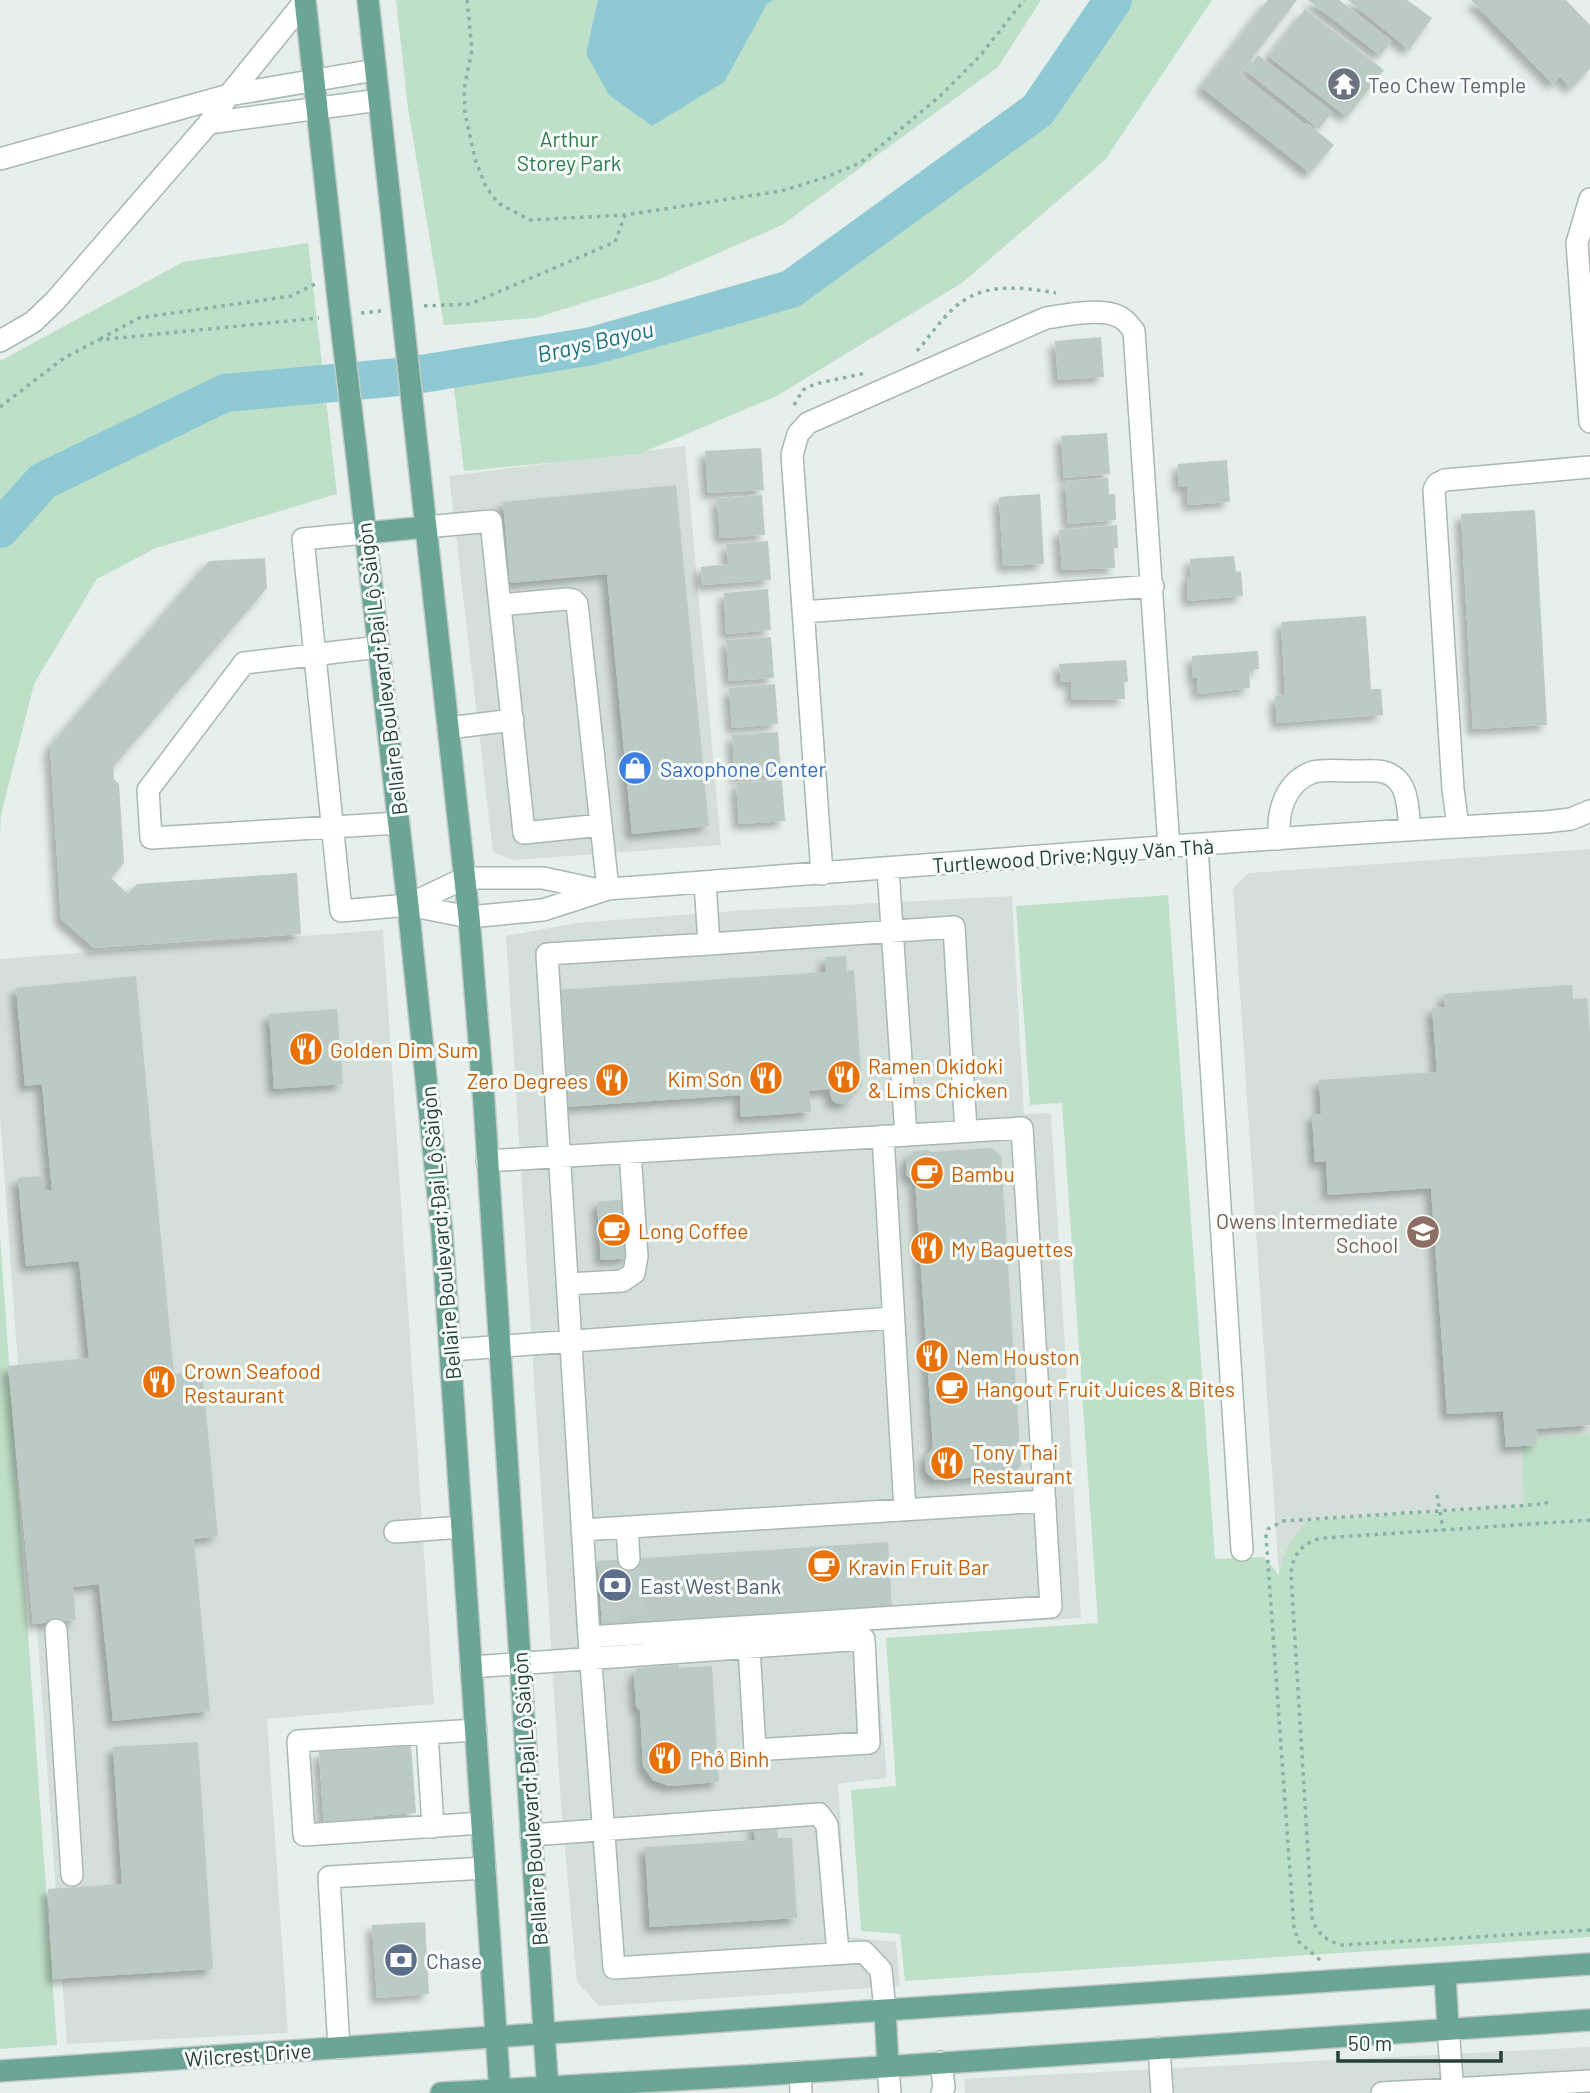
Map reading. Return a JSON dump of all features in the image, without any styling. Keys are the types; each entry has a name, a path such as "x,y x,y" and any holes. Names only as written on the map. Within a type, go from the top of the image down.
{"main road":[{"name":"Bellaire Boulevard;Đại Lộ Sàigòn","path":"368,0 469,917 548,2090"},
{"name":"Bellaire Boulevard;Đại Lộ Sàigòn","path":"305,1 399,823 441,1220 500,2091"},
{"path":"365,533 426,527"},
{"name":"Wilcrest Drive","path":"0,2071 1590,1964"},
{"path":"1445,1974 1448,2028"},
{"path":"885,2010 888,2066"},
{"path":"441,2093 800,2082 888,2066 1590,2020"}],"street":[{"path":"0,341 33,322 55,301 209,123 305,1"},
{"path":"0,159 229,95 375,70"},
{"path":"209,123 379,100"},
{"path":"1590,199 1577,243 1590,422"},
{"path":"821,874 792,455 798,434 808,423 1046,318 1073,314 1107,313 1121,317 1135,331 1169,848"},
{"path":"1458,827 1453,789 1434,490 1437,484 1445,480 1590,467"},
{"path":"426,527 491,521 524,834 601,825"},
{"path":"365,533 303,539 341,911 408,905"},
{"path":"803,612 1153,586"},
{"path":"500,605 566,599 578,604 601,825 605,890"},
{"path":"379,647 244,663 148,790 151,838 399,823"},
{"path":"448,728 513,720"},
{"path":"1280,839 1277,820 1281,804 1298,782 1313,772 1381,770 1393,775 1406,795 1410,830"},
{"name":"Turtlewood Drive;Ngụy Văn Thà","path":"408,905 469,917 543,910 605,890 1280,839 1545,822 1571,819 1590,811"},
{"path":"1198,846 1242,1550"},
{"path":"888,869 906,1135"},
{"name":"Turtlewood Drive;Ngụy Văn Thà","path":"408,905 465,878 543,878 605,890"},
{"path":"705,882 709,944"},
{"path":"885,2010 881,1970 864,1952 614,1968 590,1658 589,1637 594,1611 582,1530 548,954 954,927 966,1131"},
{"path":"487,1161 1022,1128 1051,1607 589,1637"},
{"path":"883,1136 905,1510"},
{"path":"567,1284 622,1281 635,1273 637,1256 630,1152"},
{"path":"450,1350 893,1318"},
{"path":"582,1530 1045,1501"},
{"path":"395,1532 462,1527"},
{"path":"627,1528 629,1559"},
{"path":"56,1630 72,1875"},
{"path":"471,1667 590,1658 864,1639 869,1743 755,1750 749,1647"},
{"path":"476,1730 298,1741 303,1835 482,1823"},
{"path":"426,1734 433,1827"},
{"path":"531,1835 819,1814 827,1825 838,1953"},
{"path":"339,2048 329,1877 485,1868"},
{"path":"1448,2028 1453,2091"},
{"path":"1159,2048 1162,2093"},
{"path":"941,2062 944,2087 942,2093"},
{"path":"888,2066 890,2093"},
{"path":"1382,2093 1590,2081"}],"path":[{"path":"467,0 472,50 464,89 465,113 475,159 486,187 498,203 530,220 625,215 781,191 824,178 860,163 939,97 980,56 1024,0"},
{"path":"98,340 139,318 291,296 316,283 337,289"},
{"path":"911,356 954,309 966,299 985,292 1027,288 1063,294 1073,299 1073,314"},
{"path":"797,440 788,432 786,423 803,390 834,378 870,372"},
{"path":"1437,1494 1443,1530"},
{"path":"1323,1963 1299,1942 1294,1928 1266,1536 1268,1529 1283,1521 1545,1504 1548,1501"},
{"path":"1590,1520 1315,1539 1300,1550 1291,1566 1312,1918 1315,1926 1326,1939 1342,1945 1590,1930"}],"shaded area":[{"path":"685,446 721,845 513,860 493,852 449,476"},
{"name":"Owens Intermediate School","path":"1590,849 1590,1937 1279,1576 1233,888 1249,873"},
{"path":"1012,896 1024,1114 1051,1113 1081,1618 874,1631 887,1778 838,1784 848,1937 896,1942 900,1986 599,2006 577,1982 561,1805 506,936 576,923 747,910"},
{"path":"383,930 434,1704 267,1719 288,2033 67,2044 0,1116 0,959"},
{"path":"1590,2047 1590,2093 965,2093 964,2079"}],"green space":[{"name":"Arthur Storey Park","path":"396,0 1041,0 998,67 782,225 657,280 535,318 444,325 408,108"},
{"path":"1099,0 1212,0 1105,160 962,283 775,397 639,454 464,471 452,371 502,369 649,333 784,276 1015,115"},
{"path":"308,243 337,494 156,548 97,579 34,684 1,815 0,836 0,361 183,262"},
{"path":"1168,895 1215,1559 1264,1557 1279,1575 1285,1553 1307,1521 1524,1507 1522,1446 1537,1445 1539,1438 1590,1435 1590,1937 905,1981 900,1934 861,1931 851,1790 896,1786 886,1638 1098,1623 1062,1103 1030,1105 1016,906"},
{"path":"0,1235 57,2045 0,2049"}],"water":[{"path":"598,0 773,0 767,4 724,82 652,126 609,95 586,54"}],"building":[{"path":"1268,0 1297,0 1240,74 1334,145 1310,173 1201,87"},
{"path":"1308,0 1339,0 1392,41 1380,55"},
{"path":"1348,0 1407,0 1432,18 1409,50"},
{"path":"1471,0 1566,0 1590,25 1590,69 1571,88 1560,77 1553,84"},
{"path":"1305,9 1384,70 1347,117 1268,56"},
{"path":"1258,55 1332,112 1319,129 1246,71"},
{"path":"1101,337 1104,377 1058,380 1055,341"},
{"path":"1107,433 1110,474 1064,478 1061,436"},
{"path":"761,448 764,490 708,493 705,451"},
{"path":"1227,460 1230,502 1188,505 1187,486 1179,487 1178,464"},
{"path":"1108,478 1109,494 1115,494 1116,520 1068,524 1065,481"},
{"path":"676,485 709,826 632,834 607,574 510,583 503,502"},
{"path":"1040,494 1044,564 1003,566 999,497"},
{"path":"762,495 765,535 720,538 717,498"},
{"path":"1535,510 1547,725 1473,729 1461,514"},
{"path":"1117,525 1115,568 1062,570 1059,530"},
{"path":"768,541 771,580 702,585 701,567 728,564 726,544"},
{"path":"1234,556 1236,572 1241,571 1243,596 1188,601 1187,577 1191,577 1190,559"},
{"path":"265,558 267,588 113,767 114,779 119,784 124,863 111,878 128,894 137,884 297,873 301,934 94,948 61,919 50,746 209,561"},
{"path":"768,589 771,630 726,634 724,593"},
{"path":"1366,616 1371,689 1381,689 1383,715 1277,723 1275,696 1285,695 1281,622"},
{"path":"771,637 774,678 729,681 726,640"},
{"path":"1258,651 1259,669 1249,670 1250,688 1198,694 1197,678 1193,678 1192,656"},
{"path":"1126,660 1128,682 1124,682 1125,699 1072,700 1071,681 1061,682 1059,664"},
{"path":"775,684 778,724 732,728 729,688"},
{"path":"778,732 781,774 735,777 732,735"},
{"path":"782,780 785,821 739,824 736,783"},
{"path":"846,956 847,971 854,970 862,1087 854,1088 853,1097 847,1104 832,1100 829,1089 809,1091 811,1112 741,1117 740,1095 564,1107 556,990 826,972 825,957"},
{"path":"136,976 174,1374 202,1371 218,1536 194,1539 210,1711 113,1721 99,1584 73,1587 76,1620 33,1624 8,1366 89,1358 79,1261 26,1266 18,1178 42,1176 44,1190 52,1190 42,1084 25,1086 16,988"},
{"path":"1572,985 1573,999 1587,998 1590,1032 1590,1425 1536,1429 1537,1445 1506,1447 1503,1411 1447,1414 1431,1188 1328,1195 1326,1161 1315,1162 1312,1114 1321,1114 1319,1080 1437,1072 1432,1008 1445,1007 1444,994"},
{"name":"Golden Dim Sum","path":"337,1009 343,1084 274,1089 269,1014"},
{"path":"992,1148 1001,1155 1021,1465 1013,1475 935,1480 926,1472 925,1458 933,1448 915,1180 907,1176 906,1160 914,1151"},
{"path":"626,1199 630,1258 601,1260 597,1202"},
{"path":"888,1542 892,1608 602,1627 598,1561"},
{"path":"679,1665 679,1668 712,1666 719,1782 669,1786 653,1780 643,1766 640,1711 636,1706 634,1675 638,1668"},
{"path":"198,1742 213,1969 53,1979 48,1889 122,1884 113,1747"},
{"path":"411,1746 416,1813 374,1816 374,1826 324,1829 319,1752"},
{"path":"777,1821 778,1838 792,1838 797,1918 650,1927 645,1847 755,1840 754,1823"},
{"name":"Chase","path":"425,1922 429,1994 377,1998 372,1925"}],"waterway":[{"name":"Brays Bayou","path":"0,529 43,481 225,393 409,376 592,346 791,289 1038,110 1113,0"}],"tunnel":[{"path":"601,1611 632,1609 629,1559"}],"place":[{"name":"Teo Chew Temple","path":"1344,84"},
{"name":"Saxophone Center","path":"635,768"},
{"name":"Golden Dim Sum","path":"306,1049"},
{"name":"Ramen Okidoki & Lims Chicken","path":"844,1077"},
{"name":"Kim Sơn","path":"766,1078"},
{"name":"Zero Degrees","path":"612,1080"},
{"name":"Bambu","path":"927,1173"},
{"name":"Long Coffee","path":"614,1230"},
{"name":"Owens Intermediate School","path":"1423,1232"},
{"name":"My Baguettes","path":"927,1248"},
{"name":"Nem Houston","path":"932,1356"},
{"name":"Crown Seafood Restaurant","path":"159,1382"},
{"name":"Hangout Fruit Juices & Bites","path":"952,1388"},
{"name":"Tony Thai Restaurant","path":"947,1463"},
{"name":"Kravin Fruit Bar","path":"824,1566"},
{"name":"East West Bank","path":"615,1585"},
{"name":"Phở Bình","path":"665,1758"},
{"name":"Chase","path":"401,1960"}]}
